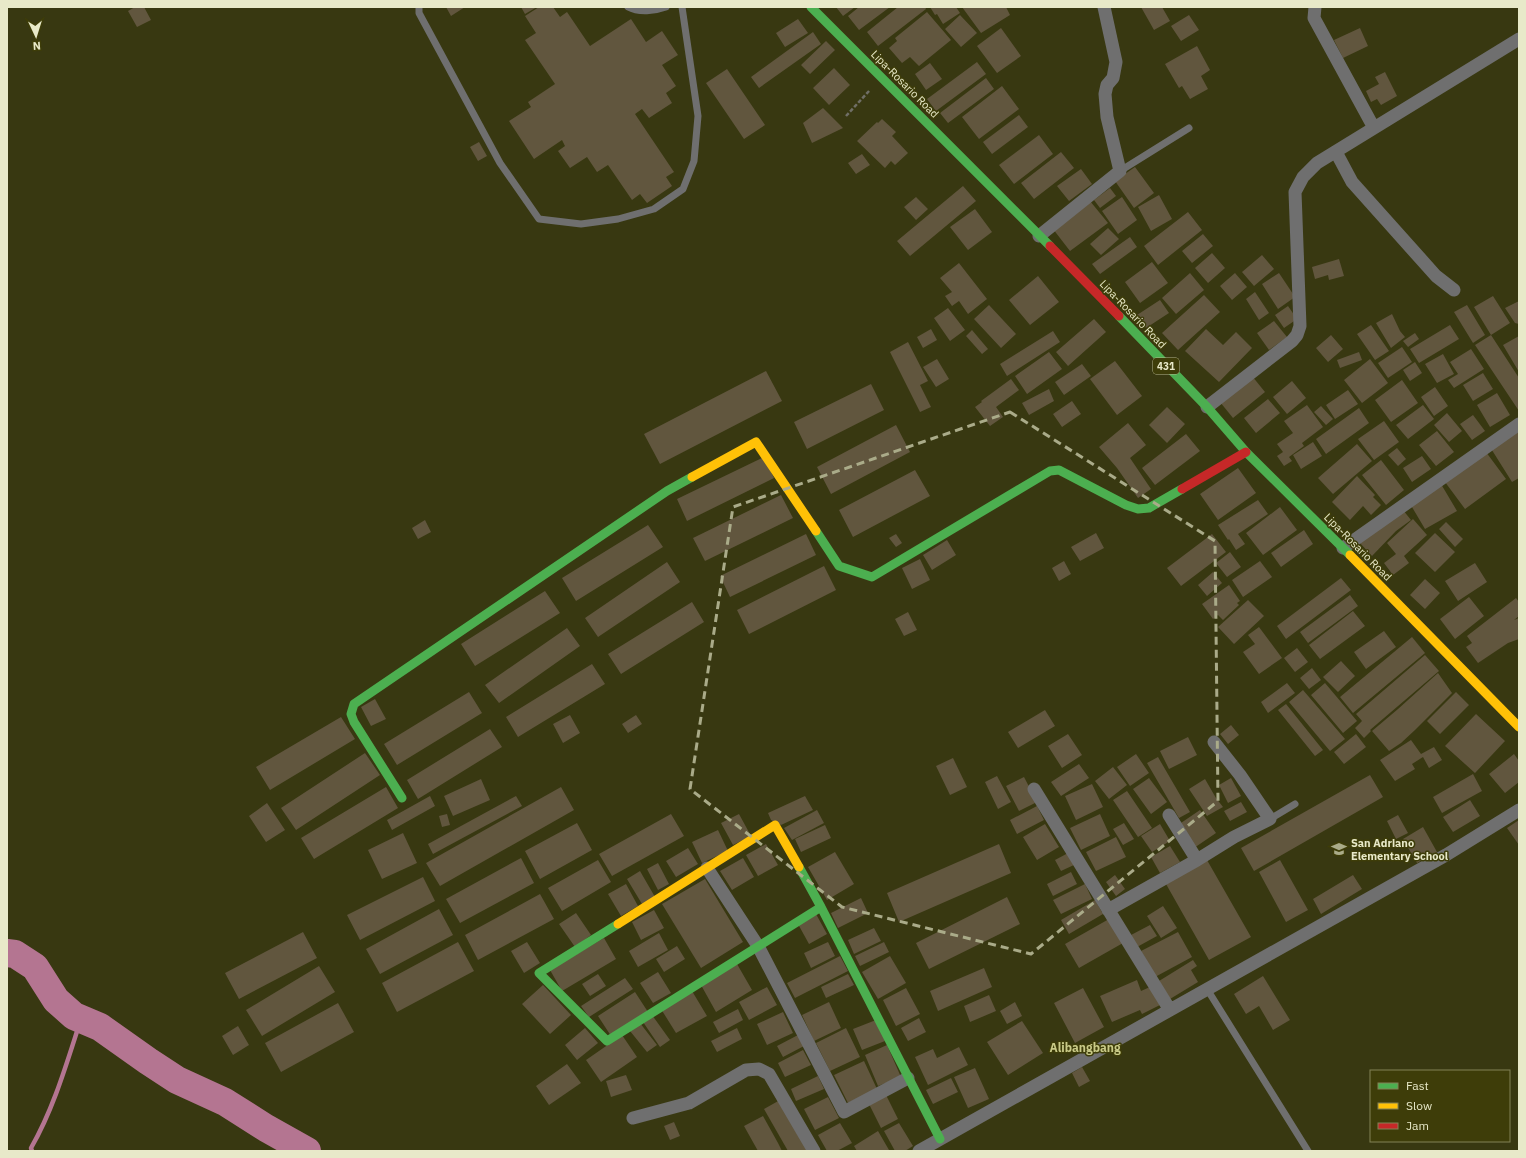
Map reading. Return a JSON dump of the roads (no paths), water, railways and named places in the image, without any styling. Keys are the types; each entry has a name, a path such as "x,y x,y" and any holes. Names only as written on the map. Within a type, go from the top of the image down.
{"street":[{"name":"Lipa-Rosario Road","path":"811,7 1039,236 1207,407 1246,452 1343,548 1519,727"},
{"path":"1039,236 1120,171 1107,117 1105,94 1107,85 1113,78 1116,62 1104,7"},
{"path":"1315,7 1314,18 1374,128"},
{"path":"1207,407 1292,342 1298,334 1300,326 1295,192 1303,177 1317,164 1519,38"},
{"path":"1336,152 1352,182 1436,276 1454,290"},
{"path":"1343,548 1519,424"},
{"path":"402,798 354,722 351,714 354,704 667,491 756,442 839,566 872,576 1050,471 1059,470 1126,505 1138,509 1149,508 1246,452"},
{"path":"1108,910 1197,860 1234,837 1270,819 1240,775 1214,742"},
{"path":"1034,789 1170,1010"},
{"path":"919,1151 1446,855 1519,810"},
{"path":"1169,814 1197,860"},
{"path":"821,907 608,1041 539,973 775,825 821,907 940,1139"},
{"path":"707,868 758,946 844,1112 908,1078"},
{"path":"633,1118 689,1103 746,1070 759,1069 769,1074 814,1151"}],"lane":[{"path":"419,7 419,13 500,162 539,219 581,224 618,220 654,209 683,189 694,160 698,116 682,7"},
{"path":"628,7 634,10 657,10 666,7"},
{"path":"1120,171 1189,128"},
{"path":"1270,819 1295,804"},
{"path":"1207,990 1308,1151"}],"waterway":[{"path":"7,953 15,954 35,967 56,1000 74,1016 100,1027 177,1080 225,1102 266,1128 307,1151"},
{"path":"32,1151 31,1148 47,1117 59,1085 81,1019"}],"place":[{"name":"San Adriano Elementary School","path":"1339,849"}],"district":[{"name":"Alibangbang","path":"1085,1048"}]}
